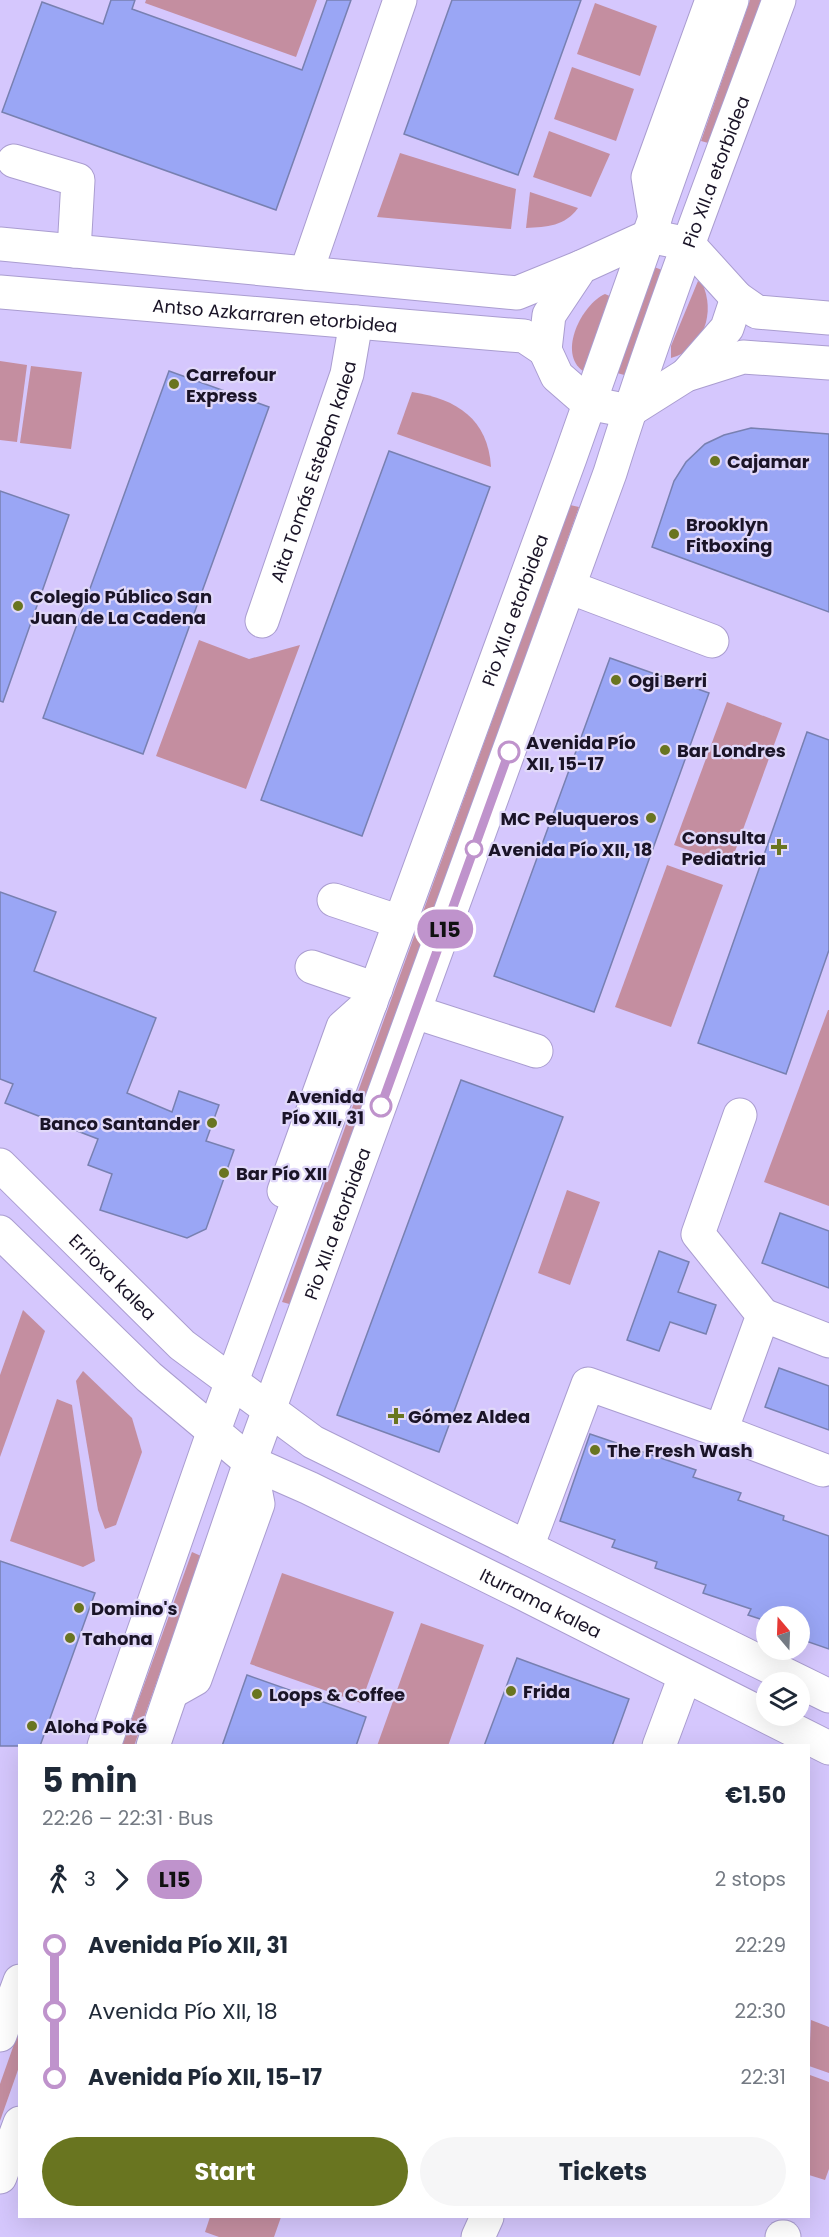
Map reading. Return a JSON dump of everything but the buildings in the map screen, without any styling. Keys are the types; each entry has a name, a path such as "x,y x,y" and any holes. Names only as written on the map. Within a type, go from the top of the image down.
{"street":[{"path":"306,273 400,0"},
{"name":"Pio XII.a etorbidea","path":"652,227 648,177 712,0"},
{"name":"Pio XII.a etorbidea","path":"105,1744 213,1432 652,227 732,0"},
{"name":"Pio XII.a etorbidea","path":"154,1744 250,1462 552,632 576,590 629,411 688,244 779,0"},
{"path":"14,161 78,180 74,251"},
{"path":"0,244 516,293 581,267 652,227 688,244 737,298 757,312 829,318"},
{"path":"581,267 549,315 545,350 557,375 588,403 629,411 686,375 742,357 829,363"},
{"name":"Antso Azkarraren etorbidea","path":"0,292 524,336 545,350"},
{"path":"686,375 727,328 737,298"},
{"name":"Aita Tomás Esteban kalea","path":"262,621 347,374 356,322"},
{"path":"576,590 711,641"},
{"path":"334,900 400,922"},
{"path":"312,967 373,995"},
{"path":"415,1012 536,1051"},
{"path":"740,1115 698,1234 763,1316 829,1341"},
{"name":"Errioxa kalea","path":"0,1165 182,1345 234,1374"},
{"path":"5,1247 149,1377 250,1462 258,1504"},
{"path":"721,1431 763,1316"},
{"path":"234,1374 291,1427 326,1449 829,1696"},
{"path":"527,1547 588,1383 823,1470"},
{"name":"Iturrama kalea","path":"250,1462 520,1592 829,1748"},
{"path":"172,1692 195,1679 258,1504 271,1486 289,1480"},
{"path":"660,1744 685,1677"},
{"path":"0,2035 18,1986"},
{"path":"0,2177 18,2128"}],"shaded area":[{"path":"146,0 317,0 296,57 145,3"},
{"path":"750,0 763,0 712,144 701,141"},
{"path":"595,3 657,26 640,76 577,54"},
{"path":"572,67 634,89 616,141 554,119"},
{"path":"549,131 610,154 591,197 533,177"},
{"path":"400,153 516,189 511,229 377,217"},
{"path":"530,192 578,208 561,222 526,228"},
{"path":"654,267 665,271 628,376 617,373"},
{"path":"698,281 702,283 708,306 704,328 692,347 671,358 671,346"},
{"path":"605,294 612,297 586,369 583,371 576,363 572,353 572,341 581,318 588,308 596,299"},
{"path":"0,361 27,365 17,442 0,440"},
{"path":"31,366 82,372 71,449 20,443"},
{"path":"412,392 443,400 467,414 484,436 491,467 397,434"},
{"path":"570,505 579,507 293,1305 282,1302"},
{"path":"199,640 249,659 300,645 246,789 156,756"},
{"path":"727,702 782,723 730,865 674,845"},
{"path":"667,865 723,885 671,1027 615,1007"},
{"path":"829,1010 829,1206 764,1182"},
{"path":"567,1190 600,1202 570,1285 538,1273"},
{"path":"23,1310 45,1331 0,1457 0,1375"},
{"path":"83,1371 132,1418 142,1452 116,1525 105,1529 98,1510 76,1381"},
{"path":"57,1399 72,1405 95,1561 83,1567 10,1541"},
{"path":"192,1552 201,1556 135,1744 123,1744"},
{"path":"282,1573 394,1612 361,1703 250,1664"},
{"path":"421,1623 484,1645 449,1744 378,1744"},
{"path":"811,2020 829,2027 829,2073 810,2066"},
{"path":"18,2033 18,2070 0,2121 0,2084"},
{"path":"810,2075 829,2082 829,2169 825,2180 810,2175"},
{"path":"210,2218 281,2218 274,2237 219,2237 205,2232"}],"bus line":[{"name":"L15","path":"381,1106 509,752"}],"place":[{"name":"Carrefour Express","path":"174,384"},
{"name":"Cajamar","path":"715,461"},
{"name":"Brooklyn Fitboxing","path":"674,534"},
{"name":"Colegio Público San Juan de La Cadena","path":"18,606"},
{"name":"Ogi Berri","path":"616,680"},
{"name":"Bar Londres","path":"665,750"},
{"name":"Avenida Pío XII, 15-17","path":"509,752"},
{"name":"MC Peluqueros","path":"651,818"},
{"name":"Consulta Pediatria","path":"779,847"},
{"name":"Avenida Pío XII, 18","path":"474,849"},
{"name":"Avenida Pío XII, 31","path":"381,1106"},
{"name":"Banco Santander","path":"212,1123"},
{"name":"Bar Pío XII","path":"224,1173"},
{"name":"Gómez Aldea","path":"396,1416"},
{"name":"The Fresh Wash","path":"595,1450"},
{"name":"Domino's","path":"79,1608"},
{"name":"Tahona","path":"70,1638"},
{"name":"Frida","path":"511,1691"},
{"name":"Loops & Coffee","path":"257,1694"},
{"name":"Aloha Poké","path":"32,1726"}]}
